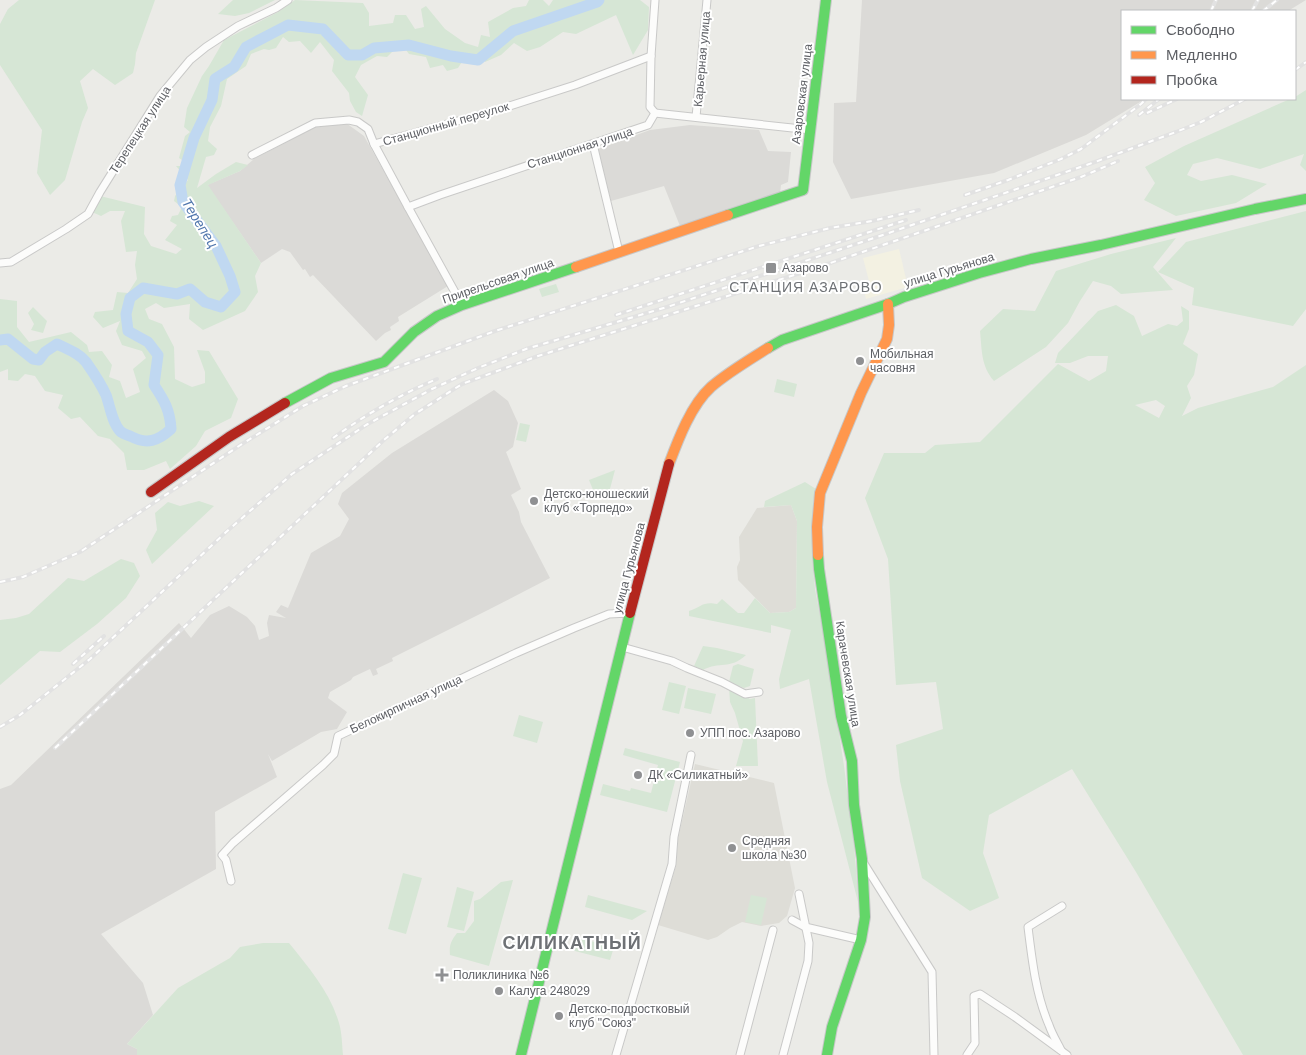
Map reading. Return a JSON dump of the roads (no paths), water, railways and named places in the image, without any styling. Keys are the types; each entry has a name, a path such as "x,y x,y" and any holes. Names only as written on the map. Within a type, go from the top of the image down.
{"street":[{"name":"Терепецкая улица","path":"0,263 11,262 88,214 160,96 190,60 238,26 276,8 288,0"},
{"path":"655,0 650,107 655,113 810,130"},
{"name":"Карьерная улица","path":"696,117 708,0"},
{"name":"Азаровская улица","path":"803,190 826,0"},
{"name":"Станционный переулок","path":"252,155 315,123 349,120 358,122 368,129 374,144 494,111 575,85 651,56"},
{"name":"Станционная улица","path":"408,207 648,125 655,113"},
{"path":"374,144 462,305"},
{"path":"593,144 620,252"},
{"name":"Прирельсовая улица","path":"151,492 229,437 271,411 331,378 384,362 414,332 438,316 462,305 803,190"},
{"name":"улица Гурьянова","path":"521,1055 630,613 668,468 679,437 696,406 710,388 773,344 800,333 978,273 1031,259 1306,199"},
{"name":"Карачевская улица","path":"827,1055 832,1027 861,940 865,917 862,859 854,805 852,761 841,716 819,569 817,527 820,493 861,394 887,339 889,325 888,304"},
{"name":"Белокирпичная улица","path":"231,881 226,860 222,855 233,843 334,754 338,736 574,628 609,614 630,613"},
{"path":"622,647 672,661 745,694 759,692"},
{"path":"616,1055 672,864 674,837 691,755"},
{"path":"862,859 932,972 934,1055"},
{"path":"783,1055 808,961 809,943 799,894"},
{"path":"1062,906 1028,927 1039,996 1048,1025 1064,1054"},
{"path":"792,920 805,927 861,940"},
{"path":"740,1055 773,930"},
{"path":"967,1055 975,1043 974,996 980,994 1015,1017 1064,1054"}],"waterway":[{"name":"Терепец","path":"0,340 8,339 33,359 39,360 45,352 57,344 76,354 86,362 102,387 113,419 120,431 136,439 147,441 157,439 171,429 166,406 154,385 158,355 148,342 128,331 126,314 130,298 143,288 177,294 190,289 205,302 221,307 235,292 216,246 183,202 180,185 194,138 212,100 215,79 234,67 246,47 288,25 323,29 348,55 362,55 374,48 409,45 451,56 478,60 513,31 599,0"}],"railway":[{"path":"1211,10 1216,0"},
{"path":"1253,10 1258,0"},
{"path":"1264,10 1277,0"},
{"path":"1296,69 1306,62"},
{"path":"965,195 1061,159 1081,149 1145,100"},
{"path":"1139,115 1158,100"},
{"path":"1147,113 1175,100"},
{"path":"0,727 20,715 90,659 225,533 292,474 366,425 432,389 526,349 667,307 1095,162 1201,122 1243,100"},
{"path":"55,748 385,439 415,414 462,384 538,356 810,270 1081,177 1118,161"},
{"path":"0,582 23,577 80,552 242,444 303,406 346,386 495,331 759,246 830,228 919,210"},
{"path":"616,315 906,220"},
{"path":"333,438 410,391 437,379"},
{"path":"73,664 104,636"}],"place":[{"name":"Азарово","path":"771,268"},
{"name":"Мобильная часовня","path":"860,361"},
{"name":"Детско-юношеский клуб «Торпедо»","path":"534,501"},
{"name":"УПП пос. Азарово","path":"690,733"},
{"name":"ДК «Силикатный»","path":"638,775"},
{"name":"Средняя школа №30","path":"732,848"},
{"name":"Поликлиника №6","path":"442,975"},
{"name":"Калуга 248029","path":"499,991"},
{"name":"Детско-подростковый клуб \"Союз\"","path":"559,1016"}],"district":[{"name":"СТАНЦИЯ АЗАРОВО","path":"806,287"},
{"name":"СИЛИКАТНЫЙ","path":"572,943"}]}
